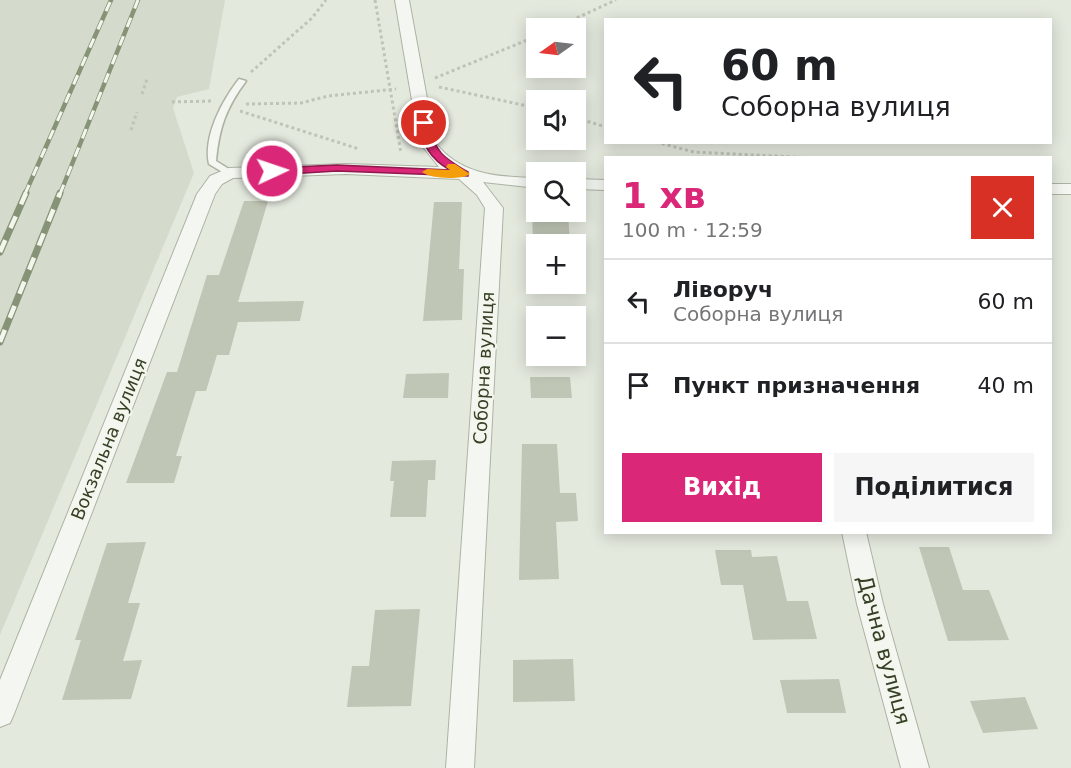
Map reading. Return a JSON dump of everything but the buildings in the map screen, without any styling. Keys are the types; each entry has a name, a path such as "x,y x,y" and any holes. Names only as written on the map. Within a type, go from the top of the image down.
{"street":[{"name":"Соборна вулиця","path":"402,0 427,142 441,161 464,174 484,192 494,208 460,768"},
{"path":"229,174 337,168 464,174 526,183"},
{"name":"Вокзальна вулиця","path":"0,714 206,194 216,180 229,174"},
{"path":"586,184 604,185"},
{"path":"1052,189 1071,189"},
{"name":"Дачна вулиця","path":"854,534 870,604 915,768"}],"lane":[{"path":"229,174 212,162 213,143 224,103 242,81"}],"path":[{"path":"242,81 312,18 326,0"},
{"path":"375,0 403,163"},
{"path":"577,18 616,0"},
{"path":"172,102 255,105 301,103 328,96 391,91 417,85 526,40"},
{"path":"142,94 147,79"},
{"path":"417,85 451,88 526,105"},
{"path":"224,103 248,116 369,153"},
{"path":"131,130 137,112"},
{"path":"586,121 604,126"},
{"path":"664,144 694,152 773,156"}],"shaded area":[{"path":"0,0 225,0 209,89 177,97 173,108 194,173 0,635"}],"railway":[{"path":"25,194 111,0"},
{"path":"60,194 138,0"},
{"path":"0,252 26,193"},
{"path":"0,342 60,193"}],"slow traffic":[{"path":"427,172 464,174 451,167"}],"route":[{"path":"272,171 337,168 464,174 441,161 427,142 424,123"}]}
